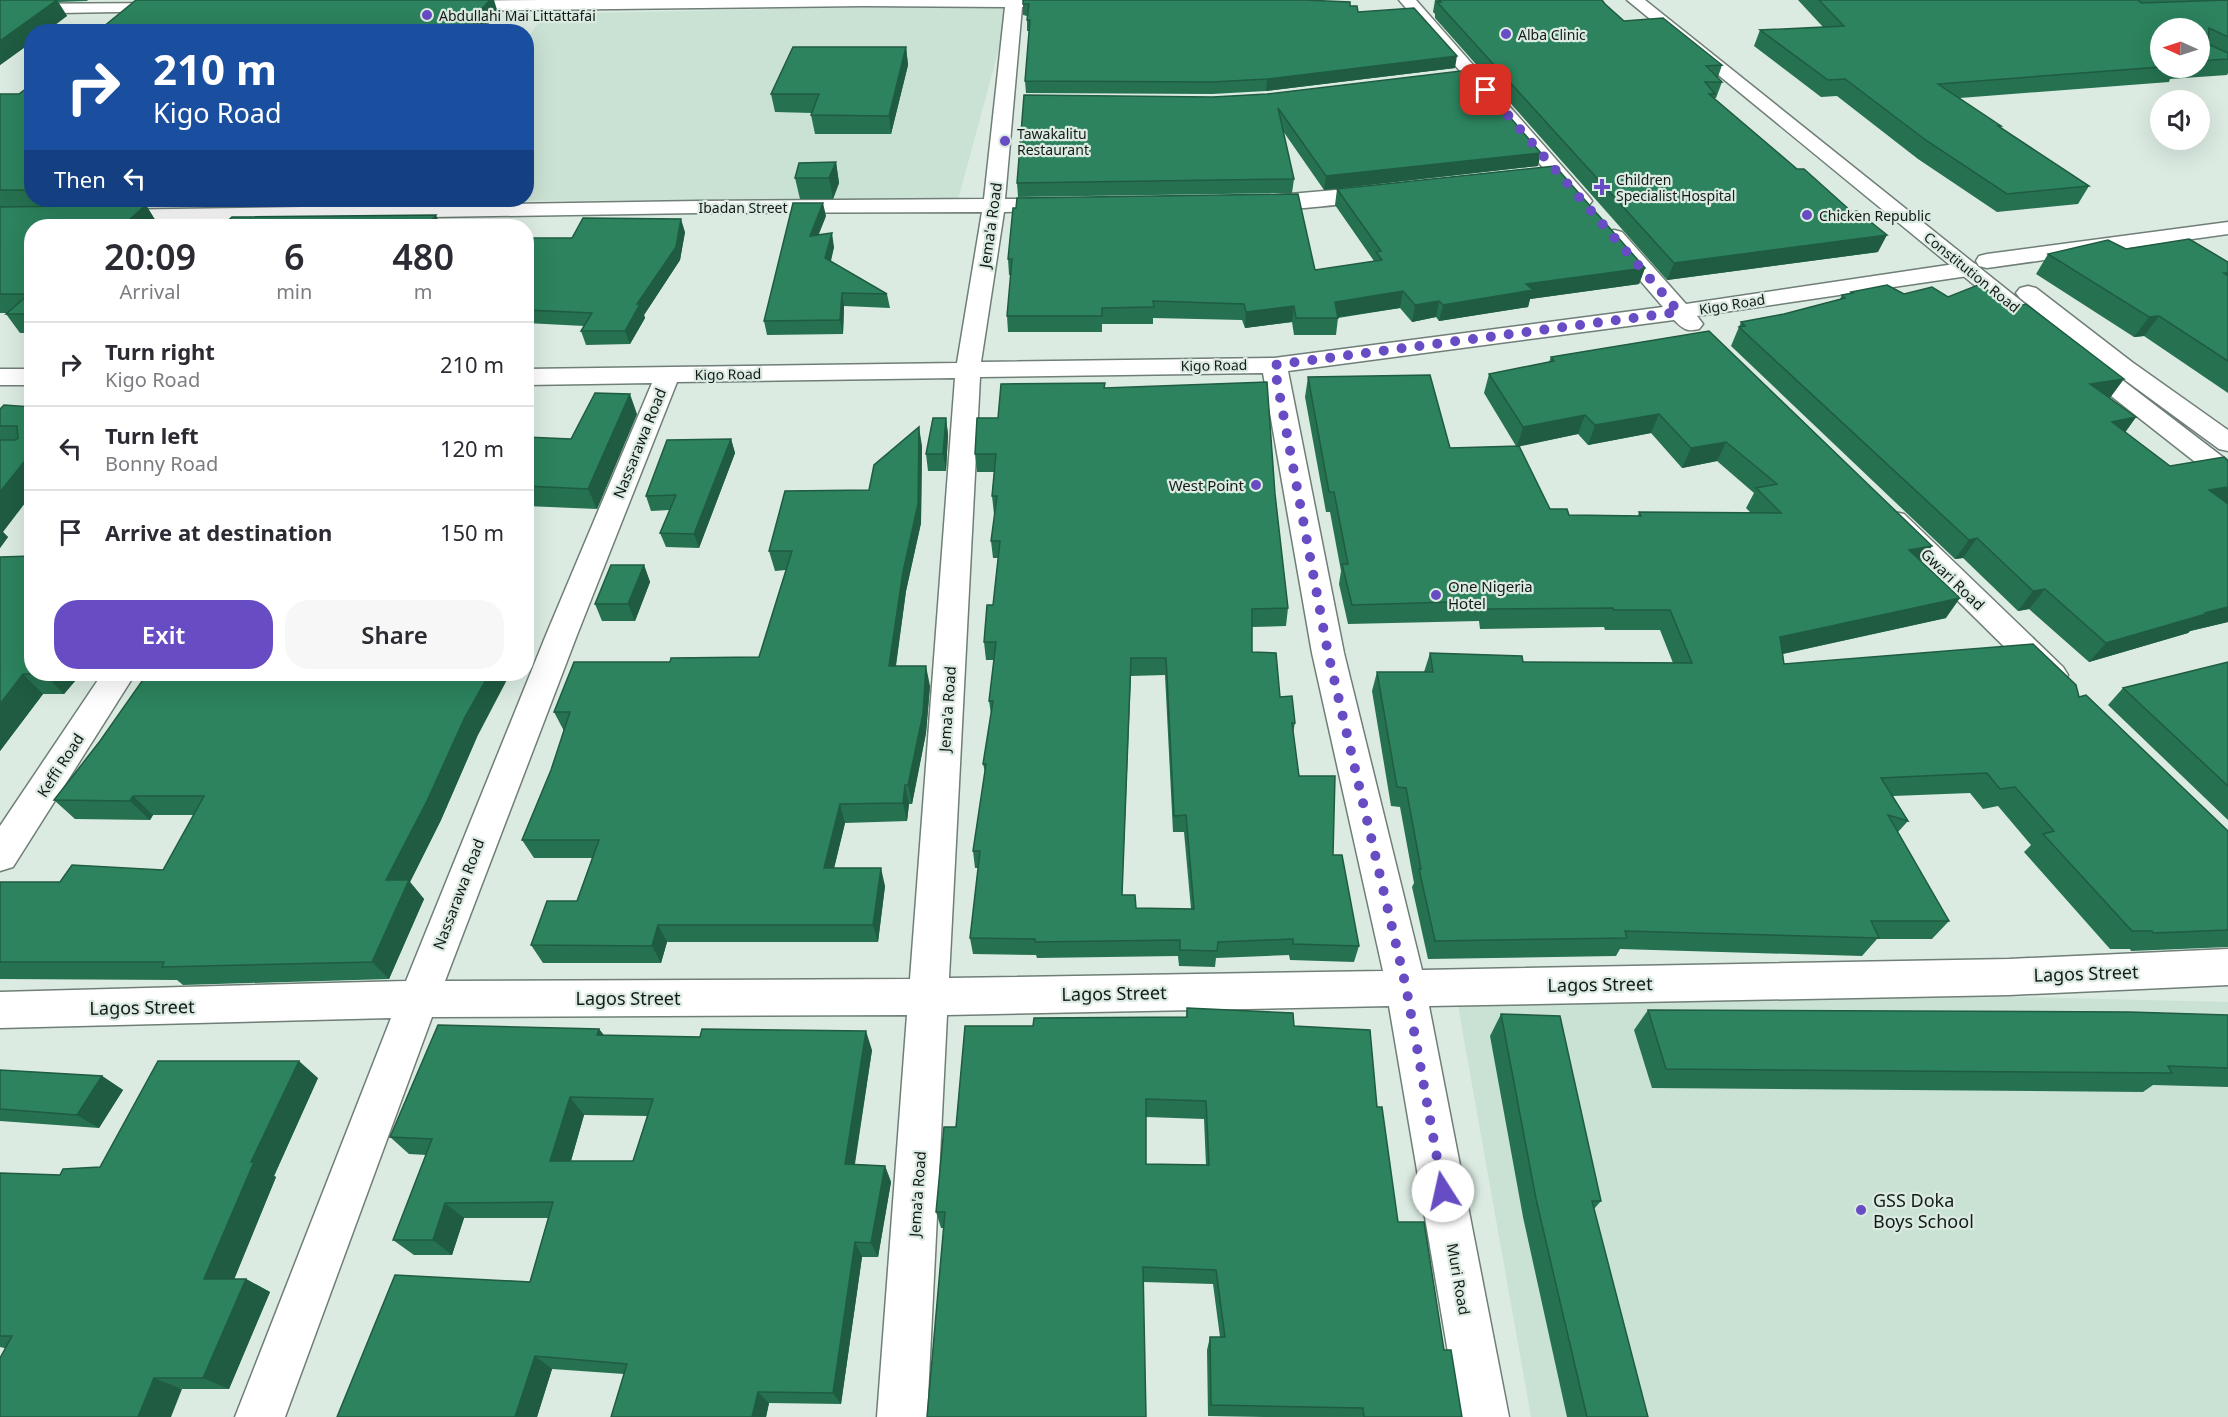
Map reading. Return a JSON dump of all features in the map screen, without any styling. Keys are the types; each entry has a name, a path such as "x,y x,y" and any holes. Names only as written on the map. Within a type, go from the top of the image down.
{"street":[{"path":"1407,0 1679,312 1713,345"},
{"name":"Constitution Road","path":"1635,0 1977,265 2228,442"},
{"name":"Constitution Road","path":"1658,0 2228,474"},
{"path":"439,6 676,2 1049,2"},
{"name":"Jema'a Road","path":"902,1417 968,369 994,205 1015,100 1014,2"},
{"path":"520,23 534,5"},
{"path":"0,9 190,8"},
{"path":"1449,77 1472,74"},
{"path":"1533,175 1557,172"},
{"path":"1239,203 1287,202 1404,189"},
{"name":"Ibadan Street","path":"82,216 369,207 1075,205"},
{"name":"Kigo Road","path":"534,377 1274,365 1679,312 2228,228"},
{"name":"Muri Road","path":"1274,365 1328,653 1406,987 1484,1417"},
{"name":"Nassarawa Road","path":"260,1417 417,999 573,603 667,376"},
{"path":"0,377 24,377"},
{"name":"Gwari Road","path":"1876,504 2073,696"},
{"name":"Keffi Road","path":"0,856 114,681"},
{"name":"Lagos Street","path":"0,1010 417,999 930,997 2009,977 2228,967"}],"shaded area":[{"path":"1011,4 958,200 534,201 534,29 545,14"},
{"name":"GSS Doka Boys School","path":"1454,983 2228,1002 2228,1417 1531,1417"}],"building":[{"path":"0,0 57,0 0,41"},
{"path":"136,0 490,0 468,24 107,24"},
{"path":"1023,0 1305,0 1350,2 1350,6 1357,6 1358,12 1414,8 1457,56 1267,79 1213,82 1025,81 1030,20 1027,20 1029,4 1023,4"},
{"path":"1439,0 1602,0 1624,21 1663,18 1722,65 1706,66 1722,82 1705,82 1715,94 1709,94 1797,169 1804,169 1852,212 1857,211 1887,235 1674,263 1437,2 1441,2"},
{"path":"1819,0 2138,0 2141,3 2228,0 2228,37 2210,28 2210,18 2150,18 2150,68 1938,84 2089,186 2007,194 1927,141 1845,79 1828,80 1760,30 1844,26"},
{"path":"2210,45 2228,53 2228,59 2210,60"},
{"path":"793,47 906,47 889,116 811,115 819,94 771,94"},
{"path":"1469,70 1541,153 1326,176 1278,108 1294,179 1017,183 1024,95 1213,97 1267,94"},
{"path":"24,90 24,190 0,190 0,94 19,94"},
{"path":"836,162 829,178 795,178 799,163"},
{"path":"1555,166 1645,268 1526,284 1533,290 1443,305 1439,301 1415,305 1403,291 1335,302 1338,318 1296,318 1294,306 1246,312 1244,304 1153,301 1154,307 1102,308 1102,316 1007,316 1012,259 1008,259 1013,208 1016,208 1017,198 1298,194 1315,270 1382,260 1376,252 1381,251 1337,189"},
{"path":"793,203 823,203 810,236 832,233 825,258 887,294 842,293 840,320 764,321"},
{"path":"0,207 144,207 130,219 24,219 24,294 0,294"},
{"path":"436,215 433,219 230,219 232,217"},
{"path":"583,218 681,219 676,247 637,304 640,304 625,331 581,331 592,313 534,310 534,238 572,238"},
{"path":"2189,239 2228,262 2228,273 2224,273 2228,276 2228,361 2159,316 2149,317 2048,254 2108,240 2126,249"},
{"path":"1887,285 1904,294 1932,287 1948,297 1978,285 2017,306 2026,304 2124,379 2090,384 2136,417 2112,422 2170,466 2224,457 2228,461 2228,487 2209,490 2228,504 2228,607 2106,643 2045,589 2033,591 1977,538 1969,540 1739,327 1745,326 1741,322 1784,314 1845,298 1842,295 1853,293 1851,292"},
{"path":"24,298 24,314 6,314"},
{"path":"1709,331 1932,546 1909,550 1960,598 1780,637 1784,664 2033,644 2076,685 2079,697 2086,695 2228,831 2228,930 2153,933 2152,931 2132,931 2043,834 2054,831 2015,787 2000,789 1987,773 1881,778 1908,821 1888,815 1949,921 1871,921 1879,938 1625,931 1627,938 1435,941 1419,869 1421,869 1406,788 1397,787 1377,672 1433,672 1430,653 1522,656 1523,662 1692,663 1670,610 1486,609 1485,601 1352,605 1342,564 1348,564 1334,492 1329,492 1308,377 1430,375 1450,448 1519,446 1550,509 1567,509 1569,515 1641,516 1639,512 1781,513 1756,488 1777,484 1726,442 1691,448 1659,414 1595,425 1585,415 1523,427 1489,374 1554,361 1551,357"},
{"path":"1267,382 1275,494 1288,608 1252,609 1252,652 1276,653 1280,697 1292,696 1295,723 1292,723 1299,776 1335,776 1333,855 1342,855 1359,946 1293,944 1293,939 1218,942 1217,951 1180,950 1180,940 1035,942 1035,939 970,938 980,851 973,851 993,701 989,701 996,642 984,642 987,605 993,605 1000,541 991,541 997,496 992,496 996,454 975,454 977,418 998,418 1001,384 1105,383 1104,388","holes":["1131,658 1166,658 1174,816 1186,815 1194,909 1136,908 1135,895 1122,895"]},
{"path":"595,393 630,394 588,489 534,486 534,437 571,439"},
{"path":"4,405 24,406 24,462 0,492 0,440 18,438 17,426 0,426 0,409"},
{"path":"933,418 946,418 943,454 926,454"},
{"path":"919,427 918,504 903,572 889,666 926,666 923,714 908,785 905,785 903,803 840,804 824,868 881,868 873,925 658,925 652,946 531,945 547,901 577,901 599,840 522,840 551,770 570,712 554,712 574,662 670,662 671,658 759,657 792,551 769,551 785,491 869,490 874,465"},
{"path":"731,439 694,534 660,533 676,495 646,496 667,440"},
{"path":"24,556 24,674 0,704 0,557"},
{"path":"611,565 644,565 628,604 595,604"},
{"path":"2228,662 2228,786 2123,688"},
{"path":"142,681 485,681 465,717 427,801 386,880 409,880 372,962 162,967 164,962 0,962 0,882 60,882 72,865 163,870 204,796 133,796 130,801 54,800 100,741"},
{"path":"1187,1008 1293,1013 1294,1026 1370,1030 1377,1107 1382,1107 1398,1222 1424,1222 1444,1350 1451,1350 1462,1417 1364,1417 1363,1408 1211,1405 1210,1337 1225,1337 1216,1270 1143,1267 1146,1417 927,1417 945,1212 936,1212 944,1127 956,1127 965,1026 1033,1026 1034,1018 1187,1017","holes":["1146,1099 1206,1101 1209,1165 1146,1164"]},
{"path":"1648,1010 2129,1012 2228,1015 2228,1068 2168,1066 2172,1073 1666,1069"},
{"path":"1501,1014 1560,1016 1601,1201 1592,1201 1648,1417 1587,1417 1536,1199"},
{"path":"438,1025 599,1029 597,1035 700,1037 702,1029 866,1031 845,1164 885,1166 871,1243 855,1242 833,1393 758,1392 752,1417 611,1417 627,1364 535,1356 515,1417 337,1417 395,1275 530,1282 553,1202 445,1203 433,1240 393,1240 432,1139 390,1137","holes":["570,1097 653,1099 633,1161 550,1161"]},
{"path":"158,1061 299,1061 251,1162 254,1162 204,1279 246,1279 203,1378 154,1378 138,1417 0,1417 0,1358 12,1336 0,1336 0,1173 60,1175 63,1169 100,1167"},
{"path":"0,1070 102,1076 77,1115 0,1109"}],"place":[{"name":"Abdullahi Mai Littattafai","path":"427,15"},
{"name":"Alba Clinic","path":"1506,34"},
{"name":"Tawakalitu Restaurant","path":"1005,141"},
{"name":"Children Specialist Hospital","path":"1602,187"},
{"name":"Chicken Republic","path":"1807,215"},
{"name":"West Point","path":"1256,485"},
{"name":"One Nigeria Hotel","path":"1436,595"},
{"name":"GSS Doka Boys School","path":"1861,1210"}],"route":[{"path":"1443,1191 1406,987 1328,653 1274,365 1679,312 1486,90"}]}
